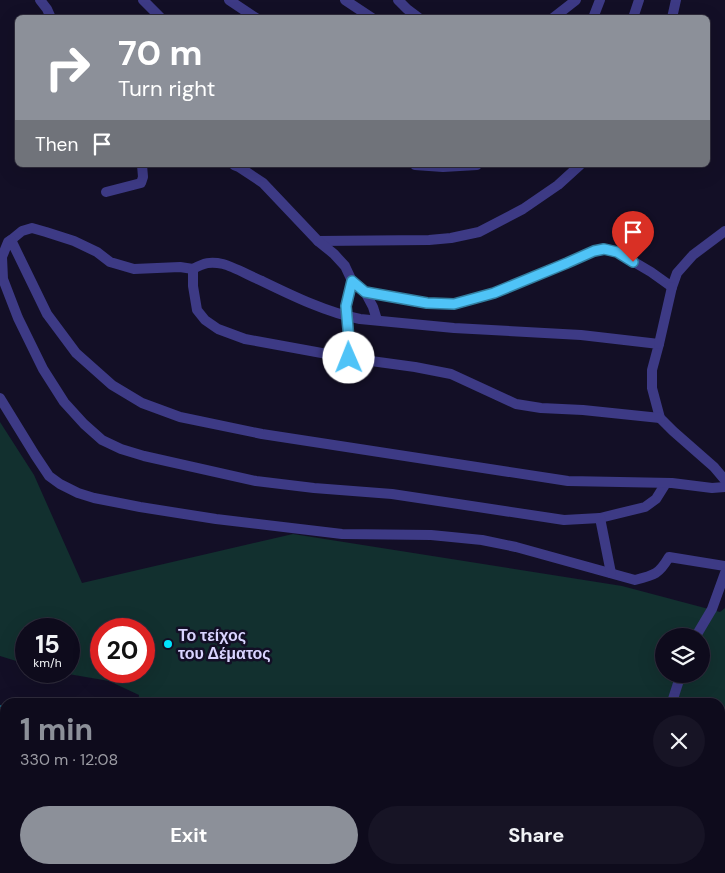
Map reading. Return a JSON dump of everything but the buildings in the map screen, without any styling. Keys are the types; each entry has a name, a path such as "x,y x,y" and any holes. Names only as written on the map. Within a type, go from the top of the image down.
{"street":[{"path":"40,0 50,15"},
{"path":"143,0 157,15"},
{"path":"229,0 251,15"},
{"path":"345,0 368,15"},
{"path":"398,0 415,15"},
{"path":"557,15 576,0"},
{"path":"594,15 600,0"},
{"path":"634,15 639,0"},
{"path":"673,15 676,0"},
{"path":"106,192 141,182 143,177 142,167"},
{"path":"240,167 263,183 318,241 346,266 352,281 365,292 378,320"},
{"path":"318,241 429,240 451,238 479,232 524,209 558,185 578,167"},
{"path":"659,344 581,335 454,328 346,316 283,291 224,264 204,263 193,269 180,267 134,269 110,262 96,252 74,242 32,228 22,231 8,242 2,256 4,279 18,318 42,369 64,402 84,424 102,440 121,449 144,456 256,480 314,488 392,494 564,520 600,518 645,507 656,499 666,483"},
{"path":"725,231 693,255 677,273 652,370 652,388 660,418 714,467 725,480"},
{"path":"11,240 48,314 76,353 112,385 142,403 180,417 262,434 568,481 666,483 712,488 725,487"},
{"path":"365,292 427,303 454,304 494,293 594,251 604,249 617,252 672,287"},
{"path":"193,269 193,286 197,310 205,320 218,329 245,339 451,374 516,404 541,408 660,418"},
{"path":"349,358 346,306 352,281"},
{"path":"0,398 49,476 60,484 94,498 216,519 342,534 431,535 482,540 635,580 652,576 662,569 669,557 725,566"},
{"path":"600,518 610,573"},
{"path":"701,628 712,609 725,573"},
{"path":"673,698 679,683"}],"green space":[{"path":"0,422 34,475 82,583 293,534 622,586 720,612 725,608 725,698 139,698 139,695 113,683 155,683 155,618 90,618 90,678 80,676 80,618 15,618 15,661 0,656"}],"place":[{"name":"Το τείχος του Δέματος","path":"168,644"}],"route":[{"path":"349,358 346,306 352,281 365,292 427,303 454,304 494,293 594,251 604,249 617,252 633,262"}]}
